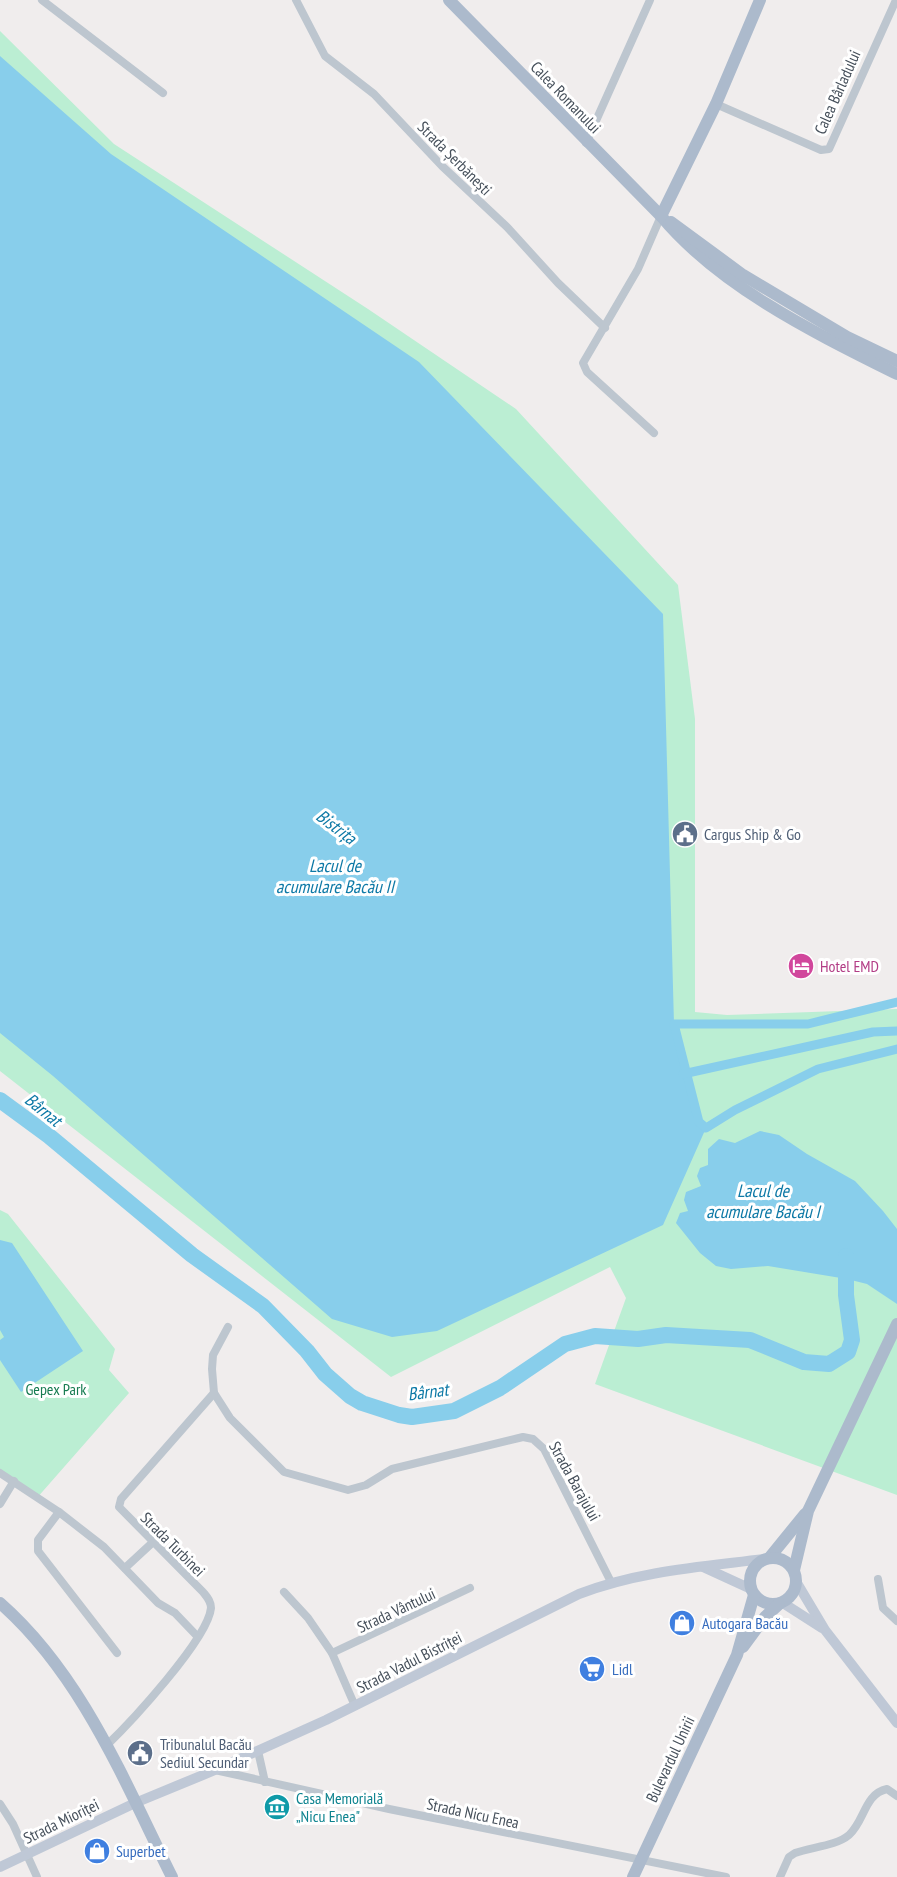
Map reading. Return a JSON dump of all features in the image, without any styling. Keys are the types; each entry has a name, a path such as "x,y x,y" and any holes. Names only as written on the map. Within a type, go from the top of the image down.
{"main road":[{"name":"Calea Romanului","path":"449,0 586,143 661,216 684,244 736,284 841,346 897,375"},
{"path":"661,216 716,104 760,0"},
{"name":"Calea Romanului","path":"661,216 692,235 743,275 847,337 897,361"},
{"path":"794,1570 808,1511 897,1324"},
{"path":"797,1583 795,1591 781,1603 770,1605 753,1592 750,1582 753,1569 767,1558 808,1511"},
{"path":"767,1558 788,1562 794,1570 797,1583 825,1630 897,1723"},
{"name":"Strada Vadul Bistriței","path":"135,1803 215,1770 355,1706 550,1608 611,1582 660,1571 767,1558"},
{"name":"Strada Vadul Bistriței","path":"702,1567 753,1592"},
{"name":"Bulevardul Unirii","path":"633,1877 737,1655 753,1592"},
{"path":"0,1603 54,1660 106,1746 172,1877"},
{"path":"781,1603 825,1630"},
{"name":"Bulevardul Unirii","path":"737,1655 765,1617 781,1603"},
{"name":"Strada Mioriței","path":"0,1867 135,1803"}],"street":[{"path":"42,0 163,93"},
{"name":"Strada Șerbănești","path":"297,0 325,56 374,94 442,166 507,227 558,283 605,328"},
{"path":"586,143 650,0"},
{"name":"Calea Bârladului","path":"716,104 821,150 830,149 896,0"},
{"path":"654,433 584,369 587,356 638,269 661,216"},
{"path":"214,1392 213,1355 228,1327"},
{"name":"Strada Barajului","path":"214,1392 230,1418 284,1472 348,1490 356,1489 392,1468 524,1437 540,1443 611,1582"},
{"name":"Strada Turbinei","path":"106,1746 170,1675 208,1618 209,1600 119,1507 121,1499 214,1392"},
{"path":"0,1473 59,1512 104,1547 158,1603 175,1612 197,1636"},
{"path":"0,1504 14,1481"},
{"path":"59,1512 38,1540 38,1551 117,1653"},
{"path":"125,1568 152,1543"},
{"path":"878,1580 883,1608 897,1621"},
{"name":"Strada Vântului","path":"332,1653 470,1588"},
{"path":"284,1592 308,1618 332,1653 355,1706"},
{"path":"258,1751 265,1782"},
{"name":"Strada Nicu Enea","path":"215,1770 726,1877"},
{"path":"780,1877 789,1857 795,1853 848,1836 861,1819 873,1795 887,1789 897,1796"},
{"path":"0,1804 14,1824 37,1877"}],"green space":[{"name":"Lacul de acumulare Bacău II","path":"0,31 114,144 368,309 516,409 678,585 695,719 695,1012 727,1015 897,1009 897,1495 595,1384 626,1298 610,1267 391,1377 0,1071"},
{"name":"Gepex Park","path":"0,1210 8,1214 115,1349 109,1370 129,1393 36,1499 0,1473"}],"water":[{"name":"Lacul de acumulare Bacău II","path":"0,56 111,154 419,362 663,614 674,1024 698,1123 706,1128 663,1225 437,1331 392,1337 332,1319 53,1076 0,1033"},
{"name":"Lacul de acumulare Bacău I","path":"760,1131 779,1135 855,1181 883,1211 897,1229 897,1304 867,1284 847,1279 768,1266 731,1269 716,1266 700,1253 676,1223 680,1213 688,1211 684,1200 686,1192 701,1186 697,1176 700,1168 708,1165 708,1149 719,1139 735,1143"},
{"path":"0,1240 12,1243 83,1351 21,1392 0,1360 0,1340 4,1337 0,1330"}],"waterway":[{"path":"897,1002 808,1024 674,1024 699,1122 706,1128 735,1110 818,1069 897,1049"},
{"path":"683,1074 873,1032 897,1031"},
{"name":"Bârnat","path":"0,1100 49,1136 192,1255 263,1306 307,1351 325,1374 350,1396 362,1403 399,1415 412,1417 454,1411 500,1388 565,1344 595,1336 638,1339 666,1335 750,1340 804,1362 829,1364 848,1352 852,1340 846,1295 846,1256"}],"place":[{"name":"Cargus Ship & Go","path":"685,834"},
{"name":"Hotel EMD","path":"801,966"},
{"name":"Autogara Bacău","path":"682,1623"},
{"name":"Lidl","path":"592,1669"},
{"name":"Tribunalul Bacău Sediul Secundar","path":"140,1753"},
{"name":"Casa Memorială „Nicu Enea\"","path":"277,1807"},
{"name":"Superbet","path":"97,1851"}],"water label":[{"name":"Bistrița","path":"336,827"}]}
